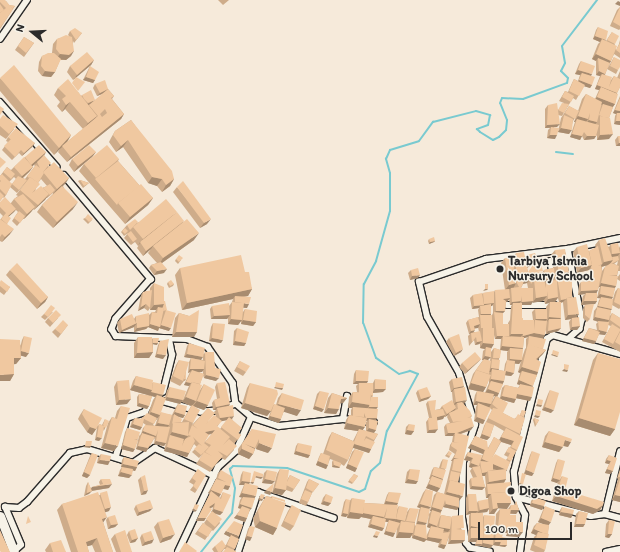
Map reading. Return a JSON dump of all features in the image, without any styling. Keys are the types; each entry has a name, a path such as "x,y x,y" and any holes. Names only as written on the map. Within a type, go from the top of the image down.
{"main road":[{"path":"0,516 14,552"}],"street":[{"path":"0,39 26,0"},
{"path":"0,102 151,279 116,319 112,329 116,336 199,342 216,353 233,383 236,404 251,417 279,426 343,419 375,422"},
{"path":"490,552 470,548 466,543 462,517 463,462 475,425 459,372 427,317 417,286 422,278 486,259 568,249 620,238"},
{"path":"568,249 582,320 580,329 570,338"},
{"path":"551,261 554,284"},
{"path":"576,295 583,295"},
{"path":"507,305 558,308 557,296"},
{"path":"520,552 525,515 516,497 514,472 547,339 553,335 561,333 570,338 620,354"},
{"path":"161,401 172,355 170,339"},
{"path":"343,419 347,396"},
{"path":"116,456 126,418 146,412 152,399 201,412 218,411 236,404"},
{"path":"178,552 218,467 236,451 251,417"},
{"path":"14,552 21,545 5,507 19,508 70,453 87,449 116,456 133,463 155,448 215,476"},
{"path":"605,514 620,452"},
{"path":"238,552 258,492 334,518"},
{"path":"516,497 591,516 605,514 620,518"},
{"path":"606,552 620,549"}],"building":[{"path":"0,0 5,0 13,9 0,28 0,13 6,8"},
{"path":"0,4 4,10 0,13"},
{"path":"620,7 620,26 613,22"},
{"path":"598,27 608,31 606,40 595,36"},
{"path":"75,28 82,33 76,40 70,31"},
{"path":"612,32 619,36 615,44 607,40"},
{"path":"66,35 72,37 74,51 69,55 60,54 56,49 57,39"},
{"path":"24,37 34,43 26,53 18,46"},
{"path":"602,39 617,46 611,61 596,54"},
{"path":"620,43 620,53 616,50"},
{"path":"87,52 94,60 77,75 70,66"},
{"path":"48,53 54,53 61,59 55,72 45,71 41,66 42,56"},
{"path":"614,57 620,60 620,67 618,70 610,66"},
{"path":"598,58 610,63 605,74 599,71"},
{"path":"581,61 595,66 592,74 578,70"},
{"path":"14,65 71,135 59,148 0,78"},
{"path":"90,66 99,72 95,80 86,77"},
{"path":"582,73 595,77 592,85 579,80"},
{"path":"602,74 612,77 609,87 614,76 620,79 620,87 617,93 597,85"},
{"path":"76,77 85,82 78,91 72,83"},
{"path":"68,79 97,116 88,123 70,102 66,105 62,99 66,96 58,88"},
{"path":"574,79 585,85 579,96 569,91"},
{"path":"105,80 108,89 100,93 95,84"},
{"path":"601,87 618,94 615,104 597,97"},
{"path":"108,89 114,96 111,98 124,114 71,157 62,146 98,116 89,105","holes":["105,109 107,113 102,117 100,114"]},
{"path":"91,90 95,100 88,103 82,95"},
{"path":"565,91 574,96 571,102 562,97"},
{"path":"586,94 602,102 597,122 589,120 590,113 588,119 578,116"},
{"path":"620,98 620,111 615,110"},
{"path":"557,103 560,124 547,125 548,105"},
{"path":"562,103 569,104 564,113 558,110"},
{"path":"603,104 613,107 609,118 599,115"},
{"path":"0,106 4,109 0,115"},
{"path":"569,106 579,111 575,119 565,113"},
{"path":"617,113 620,113 620,121 616,121"},
{"path":"3,115 18,124 9,134 0,126 0,119"},
{"path":"564,115 573,119 572,130 561,128"},
{"path":"600,116 610,118 613,134 600,135"},
{"path":"577,119 599,125 596,136 587,136 584,132 582,136 572,134"},
{"path":"131,120 172,171 174,179 166,185 162,179 152,177 128,140 121,146 113,135 115,131"},
{"path":"551,127 559,128 557,135 550,135"},
{"path":"16,128 35,143 24,153 21,150 15,157 4,146 11,139 8,137"},
{"path":"618,136 620,136 620,143 619,143"},
{"path":"39,145 46,152 31,165 25,157"},
{"path":"89,145 96,152 78,166 72,159"},
{"path":"107,145 119,159 96,178 84,164"},
{"path":"44,155 51,163 43,172 44,173 38,183 27,176 36,165 40,168 37,162"},
{"path":"0,157 6,162 0,168"},
{"path":"24,157 33,167 22,176 14,167"},
{"path":"118,161 140,186 117,205 95,179"},
{"path":"54,162 69,178 57,189 43,172"},
{"path":"7,167 15,174 11,179 3,172"},
{"path":"2,174 12,184 6,195 0,189 0,176"},
{"path":"18,176 27,180 19,190 12,184"},
{"path":"30,177 40,184 32,193 41,186 49,194 38,205 20,190"},
{"path":"80,180 89,183 84,186"},
{"path":"183,181 211,219 204,223 177,187"},
{"path":"50,184 55,190 50,195 43,188"},
{"path":"141,184 153,198 130,217 118,203"},
{"path":"62,186 78,202 57,222 42,205"},
{"path":"0,192 4,196 0,201"},
{"path":"23,194 35,207 27,214 14,199"},
{"path":"5,197 16,209 8,216 11,218 7,224 1,219 6,213 0,207 0,202"},
{"path":"166,199 177,212 143,239 133,227"},
{"path":"19,211 25,216 20,223 14,218"},
{"path":"177,212 184,221 146,251 140,242"},
{"path":"88,214 93,219 89,222 85,218"},
{"path":"0,219 14,229 5,237 2,234 0,237"},
{"path":"135,219 138,222 130,230 127,225"},
{"path":"187,219 199,233 163,258 153,246"},
{"path":"125,228 128,231 125,234 122,231"},
{"path":"131,231 137,239 133,242 127,234"},
{"path":"434,237 435,241 430,242 429,239"},
{"path":"605,238 613,260 604,262 599,240"},
{"path":"618,243 620,253 612,254 611,244"},
{"path":"587,244 592,265 581,268 577,247"},
{"path":"598,246 602,264 598,266 601,265 602,271 598,290 581,291 581,282 594,281 589,251"},
{"path":"565,249 569,272 559,274 555,250"},
{"path":"524,252 528,272 533,265 541,264 543,271 537,272 542,272 543,278 534,280 531,284 530,280 524,281 521,288 533,288 533,301 522,302 521,296 521,301 512,302 511,288 519,287 515,277 520,273 516,273 516,253"},
{"path":"535,253 538,260 528,265 527,255"},
{"path":"179,255 183,258 179,262 176,259"},
{"path":"241,255 245,272 249,272 252,289 187,303 180,268"},
{"path":"618,256 619,260 611,263 613,260 612,257"},
{"path":"512,257 516,283 509,285 505,258"},
{"path":"161,262 167,269 157,271 151,265"},
{"path":"17,263 48,297 41,303 10,270"},
{"path":"611,263 619,266 617,275 609,276 618,276 616,286 601,283 605,267"},
{"path":"418,268 420,275 412,276 411,270"},
{"path":"554,268 555,277 546,279 544,270"},
{"path":"572,273 572,297 561,300 557,277"},
{"path":"544,279 546,288 546,281 557,280 558,297 548,299 547,291 547,296 536,298 534,280"},
{"path":"1,280 10,287 7,292 0,286"},
{"path":"171,280 174,284 170,286 168,282"},
{"path":"154,283 164,287 164,304 154,305"},
{"path":"485,284 488,284 488,289 485,289"},
{"path":"601,286 615,288 613,297 600,294"},
{"path":"618,288 620,289 620,305 614,302"},
{"path":"509,289 510,298 503,299 506,301 505,311 496,311 495,290"},
{"path":"152,290 150,308 146,304 141,307 143,292"},
{"path":"494,291 494,303 484,304 483,293"},
{"path":"482,293 484,305 474,306 473,295"},
{"path":"586,293 597,293 597,301 584,301"},
{"path":"235,296 251,297 249,304 235,302"},
{"path":"576,297 579,314 568,315 567,298"},
{"path":"601,297 613,299 612,309 598,306"},
{"path":"164,301 167,310 163,311 164,308"},
{"path":"232,302 244,303 242,320 231,319"},
{"path":"550,302 561,302 561,318 549,317"},
{"path":"229,303 230,315 214,316 212,306"},
{"path":"513,303 522,303 522,318 512,318"},
{"path":"491,304 491,314 481,314 480,306"},
{"path":"594,304 590,319 585,315 585,305"},
{"path":"51,305 55,308 48,317 44,314"},
{"path":"158,307 164,308 160,327 150,324 152,312 157,313"},
{"path":"597,307 611,310 609,320 595,317"},
{"path":"245,309 257,311 256,322 243,320"},
{"path":"535,309 547,309 547,319 536,319"},
{"path":"56,310 61,315 53,323 48,318"},
{"path":"166,310 176,313 171,328 161,325"},
{"path":"199,310 197,332 176,332 179,313 189,316"},
{"path":"494,312 503,313 503,324 509,324 509,336 497,336"},
{"path":"149,313 149,326 137,328 137,323 122,330 120,319 132,314 136,323 136,316"},
{"path":"612,313 620,318 620,327 610,320"},
{"path":"480,315 492,315 492,328 481,328"},
{"path":"478,317 480,324 474,326 475,330 471,331 468,320"},
{"path":"579,317 580,326 572,327 572,318"},
{"path":"512,318 523,318 523,334 511,334"},
{"path":"549,319 561,319 561,328 548,331"},
{"path":"63,320 68,325 61,334 55,329"},
{"path":"523,320 534,320 534,330 535,320 547,321 545,335 534,333 523,336"},
{"path":"598,321 609,322 607,332 599,330"},
{"path":"213,323 225,324 223,340 212,338"},
{"path":"612,324 620,329 613,344 604,339"},
{"path":"237,328 249,332 246,343 235,341"},
{"path":"483,328 494,328 494,344 483,343"},
{"path":"589,328 600,332 596,341 584,338"},
{"path":"480,331 482,341 477,342 476,337 472,342 471,333"},
{"path":"620,332 620,345 615,342"},
{"path":"459,334 463,349 456,353 449,338"},
{"path":"24,336 32,338 29,353 21,351"},
{"path":"503,336 524,337 523,348 502,346"},
{"path":"529,336 546,339 543,349 528,345"},
{"path":"138,337 152,337 153,352 137,353"},
{"path":"153,338 159,338 158,343 153,343"},
{"path":"0,339 20,340 21,358 14,358 14,374 0,375"},
{"path":"169,339 166,355 157,354 160,341"},
{"path":"189,343 205,348 203,357 187,354"},
{"path":"528,344 546,350 536,359 541,362 538,372 522,367"},
{"path":"486,347 491,348 491,357 485,356"},
{"path":"494,348 501,350 500,358 493,358"},
{"path":"510,348 523,349 522,360 510,359"},
{"path":"553,350 559,352 558,356 552,354"},
{"path":"205,352 214,352 215,368 221,369 219,378 206,375"},
{"path":"475,352 481,359 468,370 462,363"},
{"path":"598,353 620,359 620,412 615,429 579,418"},
{"path":"191,358 205,361 204,369 190,369"},
{"path":"484,359 491,361 489,374 476,370"},
{"path":"492,359 500,360 499,369 491,368"},
{"path":"179,360 189,362 183,381 173,376"},
{"path":"507,360 515,361 514,373 506,371 504,381 491,379 492,369 505,371"},
{"path":"240,361 250,366 246,372 237,367"},
{"path":"564,364 569,365 568,370 564,369"},
{"path":"192,370 204,374 200,384 186,382"},
{"path":"356,370 369,371 368,381 356,381"},
{"path":"476,370 491,375 486,387 471,383"},
{"path":"522,371 537,375 533,386 519,380"},
{"path":"136,376 153,380 152,390 134,385"},
{"path":"462,377 464,386 454,388 452,379"},
{"path":"375,379 386,380 386,389 375,389"},
{"path":"129,380 131,399 119,400 117,381"},
{"path":"491,381 503,384 499,393 488,389"},
{"path":"153,382 166,385 163,395 151,392"},
{"path":"192,382 202,385 196,401 186,397"},
{"path":"225,382 230,404 216,407 214,400 220,398 217,383"},
{"path":"276,382 284,384 283,388 275,387"},
{"path":"250,383 277,390 278,394 271,411 245,403"},
{"path":"359,383 373,383 373,396 371,393 359,393"},
{"path":"204,384 215,390 208,405 197,401"},
{"path":"520,384 534,387 532,397 517,394 516,399 502,396 505,385 519,388"},
{"path":"170,387 186,391 183,400 167,397"},
{"path":"427,387 431,396 421,399 418,390"},
{"path":"465,387 467,400 456,402 454,389"},
{"path":"550,390 559,393 554,410 545,407"},
{"path":"320,391 329,393 324,409 315,406"},
{"path":"477,391 494,394 491,404 476,401"},
{"path":"353,392 371,393 370,405 352,402"},
{"path":"282,393 304,400 301,410 278,404"},
{"path":"332,393 347,398 341,399 339,409 328,408"},
{"path":"139,394 152,396 149,406 139,403"},
{"path":"157,395 166,398 160,415 151,412"},
{"path":"496,396 508,403 503,413 515,419 518,414 525,418 520,434 488,418 493,408 498,409 492,404"},
{"path":"371,397 378,397 378,407 369,407"},
{"path":"538,399 543,400 542,405 537,404"},
{"path":"436,400 435,410 443,409 445,415 437,417 438,429 429,430 428,418 432,418 428,401"},
{"path":"452,400 456,408 447,414 442,406"},
{"path":"462,402 470,411 472,416 467,418 471,417 474,426 457,433 469,436 461,472 452,470 454,459 459,459 454,458 457,450 451,446 452,442 459,443 454,442 455,433 448,433 446,424 462,421 453,422 449,413 458,409 457,403"},
{"path":"478,403 491,408 485,420 477,417"},
{"path":"178,404 187,406 185,415 175,412"},
{"path":"274,404 285,408 281,419 270,416"},
{"path":"192,405 200,410 193,423 184,419"},
{"path":"233,405 234,416 220,418 217,408"},
{"path":"121,406 130,408 118,446 105,443 112,417 117,419"},
{"path":"353,407 378,409 377,418 366,418 364,413 364,417 353,416"},
{"path":"208,408 215,413 206,424 214,415 222,421 217,426 230,437 223,445 229,439 237,446 227,456 218,451 223,456 212,468 199,460 204,452 201,455 194,449 199,444 202,446 193,437 195,441 189,453 167,447 170,435 184,439 182,446 185,439 191,436 188,435 192,425 198,429 193,425","holes":["215,430 205,442 211,445 205,452 212,456 204,452 209,447 204,443 209,435 205,432"]},
{"path":"84,409 102,418 96,429 90,427 82,414"},
{"path":"522,410 526,411 524,417 520,415"},
{"path":"536,410 541,411 540,416 535,415"},
{"path":"161,412 172,415 169,425 158,423"},
{"path":"147,413 157,418 154,424 144,419 142,427 133,424 135,418 141,419"},
{"path":"174,414 182,419 181,422 172,424"},
{"path":"349,415 367,418 365,427 347,423"},
{"path":"229,417 242,428 238,433 241,435 238,440 221,427"},
{"path":"534,418 539,420 536,425"},
{"path":"105,419 109,421 106,428 103,425"},
{"path":"369,419 378,421 376,430 369,428"},
{"path":"189,422 188,436 172,432 173,423"},
{"path":"486,422 494,425 490,437 482,434"},
{"path":"99,424 104,426 102,438 97,437"},
{"path":"409,424 415,425 414,431 407,430"},
{"path":"145,425 170,427 166,443 156,441 158,430 156,436 143,431"},
{"path":"127,428 140,432 138,439 134,439 138,440 135,449 123,445"},
{"path":"506,428 523,437 517,450 511,447 514,441 501,437"},
{"path":"252,429 276,434 272,448 259,443 259,439 255,448 245,444 255,449 253,454 242,449 242,444"},
{"path":"359,429 378,434 374,440 366,436 364,441 366,438 375,442 371,449 354,444"},
{"path":"549,431 572,439 571,442 565,440 563,447 545,442"},
{"path":"332,432 355,442 348,460 326,450"},
{"path":"142,433 155,437 148,448 138,446"},
{"path":"475,436 487,441 488,449 494,437 501,441 492,458 495,454 510,462 507,470 493,464 493,470 482,473 480,461 489,462 482,459 485,450 471,444"},
{"path":"86,441 92,441 91,446 85,446"},
{"path":"298,443 312,446 310,455 296,451"},
{"path":"509,447 516,451 511,461 507,459 510,453 506,452"},
{"path":"355,449 364,452 357,468 348,464"},
{"path":"449,451 452,453 450,456 447,455"},
{"path":"532,451 540,454 534,473 526,470"},
{"path":"468,452 482,455 479,466 471,463 473,458 467,456"},
{"path":"92,453 98,455 90,475 84,472"},
{"path":"321,453 330,456 328,465 318,461"},
{"path":"101,454 111,456 110,461 100,460"},
{"path":"609,455 617,458 613,471 607,469 611,461 607,460"},
{"path":"124,457 139,461 137,467 123,464"},
{"path":"443,459 448,460 446,469 441,468"},
{"path":"558,459 565,461 560,480 553,478"},
{"path":"333,460 341,463 340,467 334,465"},
{"path":"480,466 485,487 472,486 471,478 477,477 472,467"},
{"path":"122,467 133,469 132,475 121,472"},
{"path":"434,467 446,470 443,479 432,475"},
{"path":"198,469 206,475 197,490 193,486 196,481 192,478"},
{"path":"280,469 289,470 286,490 275,488"},
{"path":"410,469 420,470 418,481 408,479"},
{"path":"506,469 506,479 489,482 488,471"},
{"path":"221,470 233,477 230,486 225,485 221,494 211,490 216,479 226,482 218,478"},
{"path":"267,470 277,472 275,481 265,479"},
{"path":"243,471 251,473 250,482 242,481"},
{"path":"254,471 263,474 263,477 256,476 254,482 251,482"},
{"path":"451,471 460,473 458,482 449,481"},
{"path":"522,473 526,474 523,484 520,483"},
{"path":"354,474 358,476 353,483 349,480"},
{"path":"145,475 148,490 144,491 141,477"},
{"path":"290,475 300,480 294,489 286,485"},
{"path":"432,476 443,480 440,488 429,484"},
{"path":"562,476 568,478 565,490 604,502 603,505 597,509 556,496"},
{"path":"101,479 110,479 112,484 92,487 103,484"},
{"path":"309,479 319,484 313,492 306,488"},
{"path":"620,479 620,496 615,495"},
{"path":"450,480 465,484 463,496 447,492"},
{"path":"88,482 92,491 87,493"},
{"path":"511,482 509,492 488,494 487,484"},
{"path":"245,483 258,486 256,496 242,493"},
{"path":"274,483 272,492 266,490"},
{"path":"426,489 433,491 431,507 420,504"},
{"path":"305,490 312,493 308,502 301,499"},
{"path":"107,491 111,507 105,509 100,493"},
{"path":"211,491 221,499 223,492 231,495 223,512 214,509 215,503 209,507 212,509 206,518 198,518"},
{"path":"98,492 107,517 102,519 113,552 102,552 97,538 86,542 89,552 78,552 62,504"},
{"path":"389,492 401,493 398,503 386,501"},
{"path":"437,492 459,498 459,507 446,504 445,500 442,510 432,507"},
{"path":"510,492 511,503 497,503 498,508 493,509 491,493"},
{"path":"261,494 265,495 263,499 259,498"},
{"path":"326,494 333,497 331,503 324,501"},
{"path":"468,494 476,494 478,511 469,511"},
{"path":"266,496 286,503 277,528 260,521 258,511"},
{"path":"272,496 285,500 285,502 272,498"},
{"path":"243,497 255,498 252,508 240,504"},
{"path":"534,497 546,501 544,506 532,503"},
{"path":"352,498 365,500 363,514 350,512"},
{"path":"346,499 350,500 348,514 343,513"},
{"path":"488,499 489,508 480,510 478,501"},
{"path":"150,500 153,508 139,512 136,505"},
{"path":"516,501 519,510 510,510 511,505 516,505"},
{"path":"364,503 398,505 396,519 385,518 387,508 384,517 363,513"},
{"path":"195,504 199,505 197,510 193,509"},
{"path":"292,505 301,510 294,526 284,521"},
{"path":"242,506 250,509 247,518 237,515"},
{"path":"399,506 408,508 405,521 396,519"},
{"path":"545,506 555,510 551,522 541,518"},
{"path":"421,507 430,509 427,523 418,521"},
{"path":"562,507 574,510 573,514 561,512"},
{"path":"410,508 419,509 415,522 406,521"},
{"path":"500,509 511,509 510,515 516,515 516,522 523,522 523,532 510,531 510,528 498,527"},
{"path":"432,510 441,513 437,526 429,523"},
{"path":"212,511 222,519 215,527 206,519"},
{"path":"579,511 588,513 585,524 576,524"},
{"path":"471,513 483,513 483,538 471,538 471,528 480,528 471,526"},
{"path":"115,515 118,524 111,525 108,517"},
{"path":"441,515 452,517 450,529 439,527"},
{"path":"463,515 464,528 456,529 465,530 465,540 451,540 452,516"},
{"path":"484,515 495,516 493,545 483,543"},
{"path":"28,516 31,522 26,524"},
{"path":"373,516 386,519 384,528 371,524"},
{"path":"169,519 175,534 163,538 158,522"},
{"path":"389,520 400,523 395,533 386,531"},
{"path":"609,520 615,521 612,534 608,534"},
{"path":"234,521 243,525 239,536 226,531"},
{"path":"401,521 415,523 413,533 399,532"},
{"path":"203,523 212,529 208,537 198,531"},
{"path":"537,523 549,525 548,534 534,529"},
{"path":"416,524 426,525 427,539 414,535"},
{"path":"250,526 255,527 252,537 247,536"},
{"path":"431,526 444,529 443,533 450,532 446,545 441,544 442,539 428,537"},
{"path":"135,529 138,538 132,540 129,531"},
{"path":"0,530 10,552 0,551"},
{"path":"125,530 132,552 121,552 115,534"},
{"path":"151,531 154,539 145,542 142,534"},
{"path":"376,531 380,532 378,536 374,535"},
{"path":"496,531 503,532 501,542 495,542"},
{"path":"538,532 549,534 545,550 534,545"},
{"path":"231,535 239,539 235,549 227,545"},
{"path":"502,537 507,538 507,545 500,545"},
{"path":"61,540 66,552 53,552 50,543"},
{"path":"222,540 226,546 221,552 218,552 215,546"},
{"path":"477,540 482,540 482,544 476,544"},
{"path":"185,542 197,551 179,552"},
{"path":"227,547 236,551 236,552 223,552"}],"waterway":[{"path":"201,552 232,513 235,488 230,469 233,466 287,468 359,492 365,489 371,471 380,463 387,431 418,374 410,371 399,374 376,358 363,323 364,284 376,261 390,211 390,173 386,159 390,150 419,141 433,122 476,111 490,115 488,125 477,129 493,140 499,137 506,130 507,120 500,103 502,98 523,99 567,83 568,78 561,71 565,63 562,46 597,0"},
{"path":"556,152 573,154"}],"place":[{"name":"Tarbiya Islmia Nursury School","path":"500,269"},
{"name":"Digoa Shop","path":"511,491"}]}
